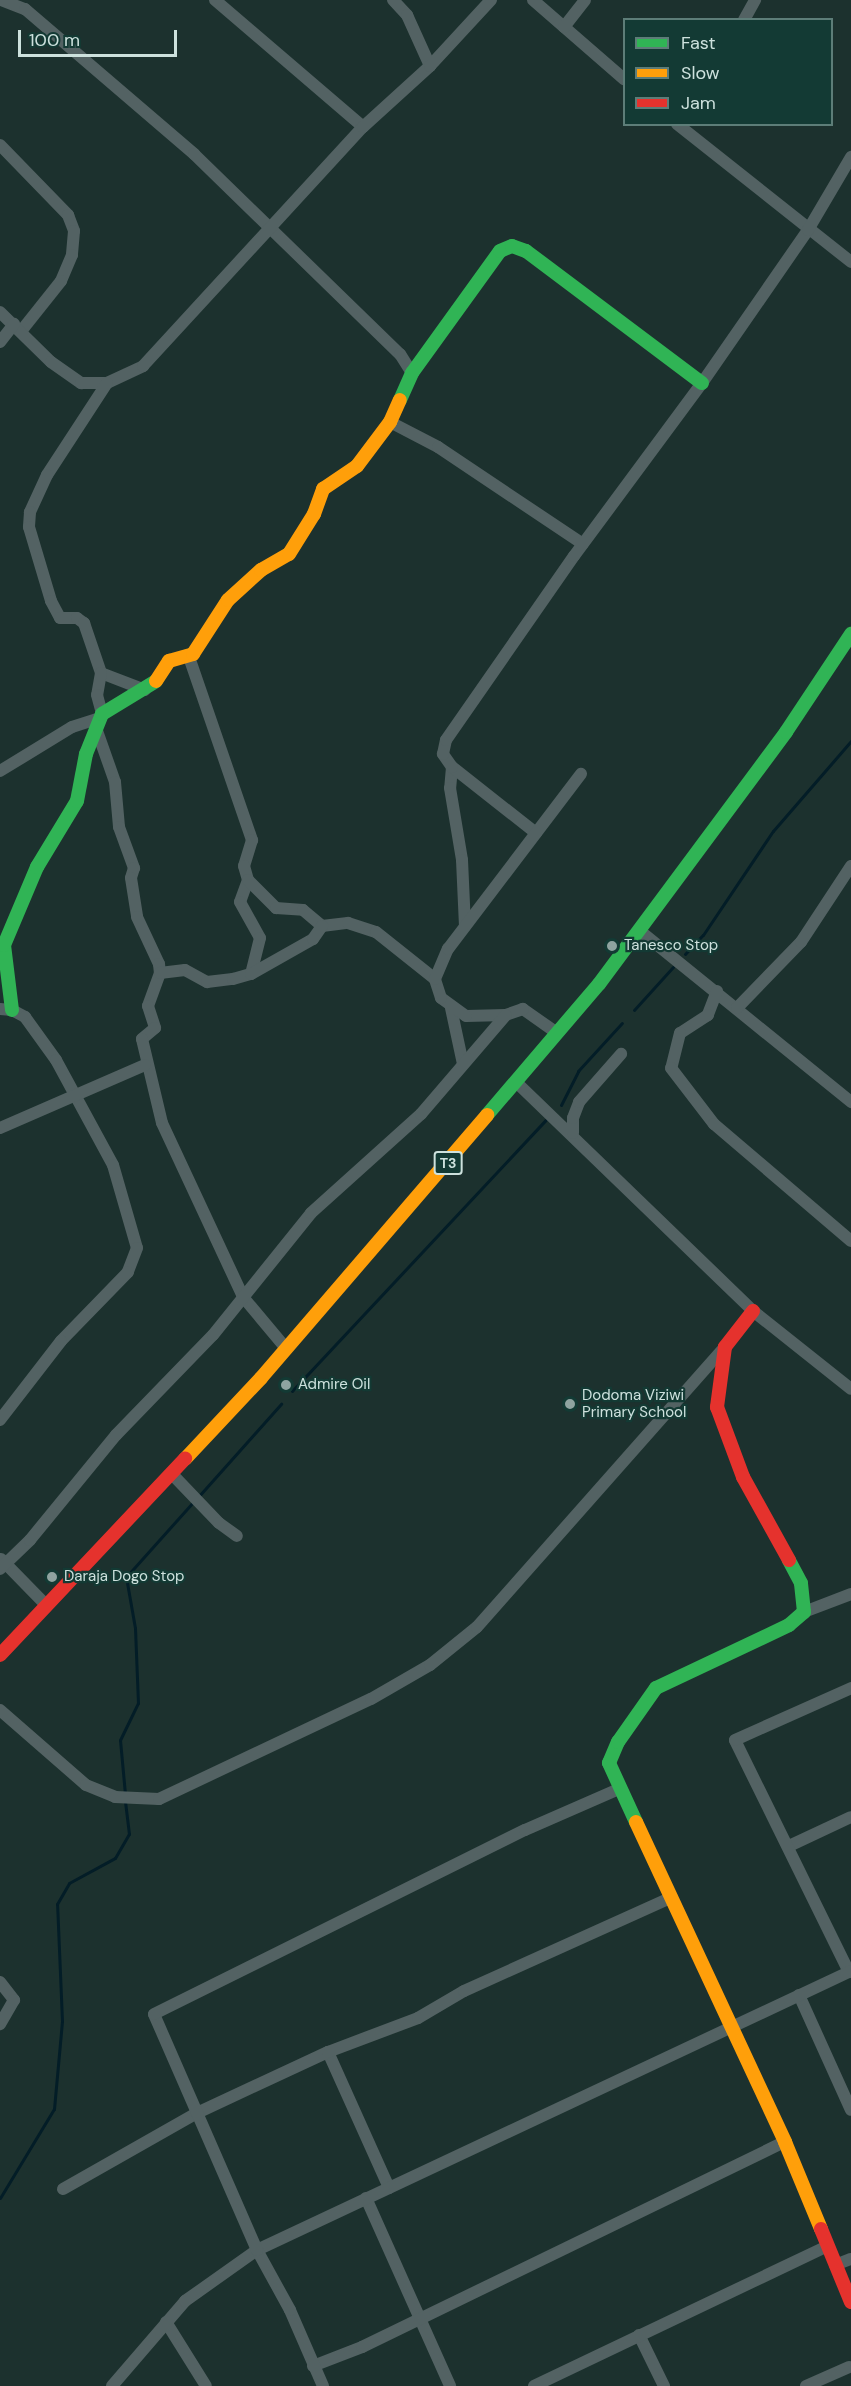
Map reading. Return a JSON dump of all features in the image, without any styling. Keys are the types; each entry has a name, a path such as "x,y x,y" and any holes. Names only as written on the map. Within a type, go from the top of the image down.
{"main road":[{"path":"6,1009 4,945 37,867 77,801 98,719 145,690 169,661 189,657 197,650 202,635 228,600 261,570 289,554 314,514 323,489 357,466 390,422 411,373 486,266 500,251 512,246 526,251 702,383"},
{"name":"T3","path":"0,1655 171,1473 285,1347 557,1033 640,931 786,732 851,634"},
{"path":"753,1311 725,1347 717,1407 743,1477 801,1583 804,1612 789,1625 656,1688 613,1752 609,1763 619,1789 672,1897 785,2142 851,2302"}],"street":[{"path":"1,0 25,9 194,154 269,231 400,354 411,373"},
{"path":"215,0 363,127"},
{"path":"393,0 407,15 430,66"},
{"path":"0,312 18,327 51,362 81,383 107,383 143,366 363,127 430,66 490,0"},
{"path":"533,0 623,78"},
{"path":"564,27 585,0"},
{"path":"745,18 755,0"},
{"path":"681,126 808,230 851,262"},
{"path":"0,145 68,216 74,231 72,255 61,281 18,327 0,342"},
{"path":"536,834 452,767 444,754 446,740 583,544 702,383 808,230 851,157"},
{"path":"107,383 47,475 30,512 29,527 51,601 63,621 76,618 84,623 101,673 97,689 98,719 115,782 119,827 134,868 131,878 137,917 160,973 148,1006 155,1028 142,1039 145,1065 179,1165 243,1297 285,1347"},
{"path":"390,422 438,447 583,544"},
{"path":"189,657 252,840 243,866 248,880 273,907 303,910 322,926"},
{"path":"101,673 145,690"},
{"path":"0,771 33,755 72,727 98,719"},
{"path":"452,767 450,788 462,860 465,926"},
{"path":"506,1015 466,1016 451,1008 441,998 435,979 437,968 465,926 581,774"},
{"path":"737,1008 801,942 851,866"},
{"path":"248,880 241,908 255,926 260,946 251,974"},
{"path":"160,973 185,970 213,982 251,974 313,939 322,926 340,923 367,927 435,979"},
{"path":"640,931 717,991 851,1102"},
{"path":"717,991 708,1015 680,1033 671,1068 714,1124 851,1241"},
{"path":"451,1008 463,1064"},
{"path":"0,1420 61,1341 128,1272 137,1248 113,1165 40,1035 6,1009"},
{"path":"46,1605 2,1564 30,1540 116,1434 213,1335 311,1213 421,1114 506,1015 516,1009 527,1010 557,1033"},
{"path":"573,1133 579,1102 621,1054"},
{"path":"0,1128 145,1065"},
{"path":"516,1082 573,1133 677,1240 753,1311 851,1389"},
{"path":"0,1710 86,1785 115,1797 144,1796 159,1799 371,1699 462,1641 581,1513 725,1347"},
{"path":"171,1473 201,1505 237,1536"},
{"path":"804,1612 851,1594"},
{"path":"112,2386 166,2322 210,2281 256,2250 850,1971 735,1740 851,1688"},
{"path":"323,2386 290,2310 256,2250 155,2024 157,2010 525,1830 619,1789"},
{"path":"789,1846 851,1817"},
{"path":"63,2189 196,2113 328,2052 418,2018 464,1991 672,1897"},
{"path":"0,1982 14,2000 0,2024"},
{"path":"799,1995 851,2110"},
{"path":"328,2052 389,2188"},
{"path":"313,2366 420,2319 785,2142"},
{"path":"366,2198 450,2386"},
{"path":"534,2386 827,2246"},
{"path":"835,2265 851,2259"},
{"path":"166,2322 207,2386"},
{"path":"639,2335 664,2386"},
{"path":"806,2386 850,2367"},
{"path":"840,2386 841,2375 850,2367"}],"waterway":[{"path":"685,954 703,935 773,831 851,741"},
{"path":"634,1010 673,967"},
{"path":"561,1105 578,1071 622,1023"},
{"path":"292,1391 546,1120"},
{"path":"198,1497 281,1404"},
{"path":"125,1794 120,1740 138,1703 135,1628 126,1577 193,1502"},
{"path":"0,2198 54,2109 62,2021 57,1904 69,1883 115,1858 129,1834 125,1801"}],"traffic: fast":[{"path":"400,400 412,373 500,251 512,246 526,251 702,383"},
{"path":"487,1115 599,984 786,732 851,634"},
{"path":"12,1010 4,945 37,867 77,801 86,754 102,714 156,681"},
{"path":"636,1822 609,1763 618,1742 656,1688 789,1625 804,1612 801,1583 789,1560"}],"traffic: slow":[{"path":"156,681 169,661 193,654 228,600 261,570 289,554 314,514 323,489 357,466 390,422 400,400"},
{"path":"185,1459 261,1378 487,1115"},
{"path":"636,1822 785,2142 821,2229"}],"traffic: jam":[{"path":"753,1311 725,1347 717,1407 743,1477 789,1560"},
{"path":"0,1655 185,1459"},
{"path":"821,2229 851,2302"}],"place":[{"name":"Tanesco Stop","path":"612,946"},
{"name":"Admire Oil","path":"286,1385"},
{"name":"Dodoma Viziwi Primary School","path":"570,1404"},
{"name":"Daraja Dogo Stop","path":"52,1577"}]}
